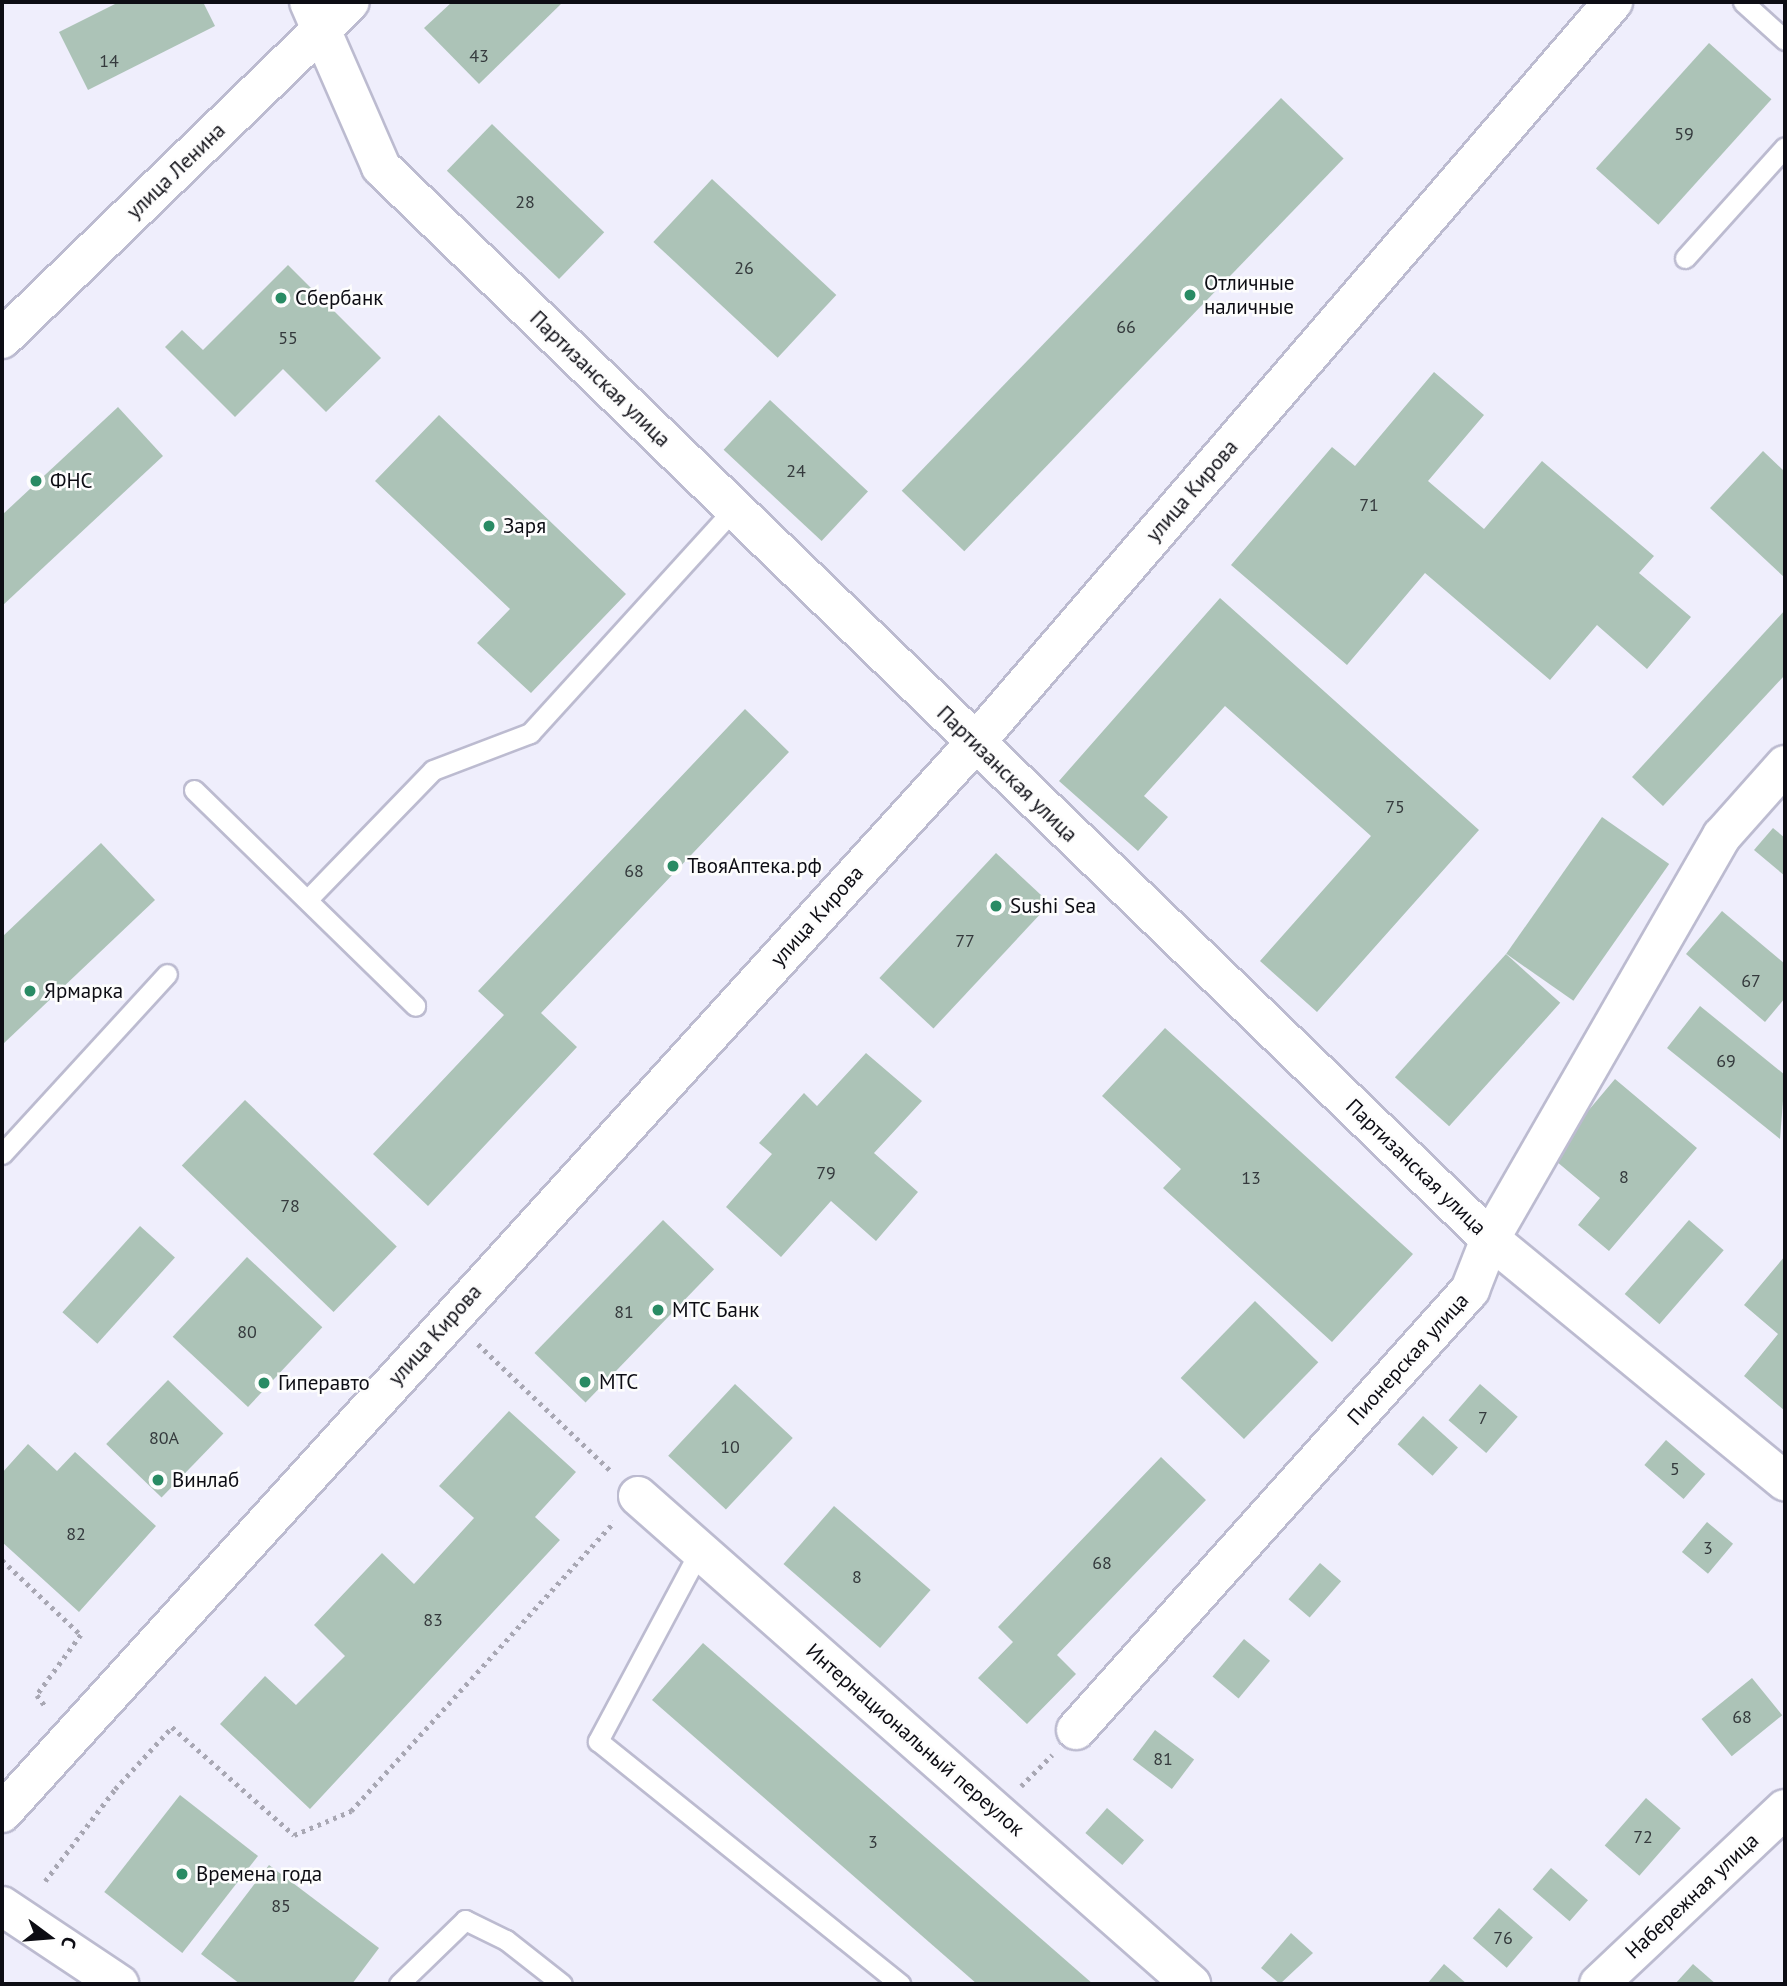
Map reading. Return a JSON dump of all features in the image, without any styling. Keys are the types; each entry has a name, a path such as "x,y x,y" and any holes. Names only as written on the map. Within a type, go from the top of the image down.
{"street":[{"name":"улица Ленина","path":"2,339 315,16 350,2"},
{"name":"улица Кирова","path":"2,1813 975,743 1613,2"},
{"name":"Партизанская улица","path":"315,16 381,167 1490,1238 1785,1481"},
{"name":"Пионерская улица","path":"1076,1730 1471,1290 1490,1238 1723,836 1785,765"},
{"name":"Интернациональный переулок","path":"638,1496 996,1812 1172,1978"},
{"name":"Набережная улица","path":"1599,1984 1785,1809"},
{"path":"2,1906 119,1984"}],"lane":[{"path":"1744,2 1785,40"},
{"path":"1685,258 1785,146"},
{"path":"309,898 433,770 530,733 734,509"},
{"path":"194,790 309,898 415,1006"},
{"path":"2,1154 167,974"},
{"path":"700,1550 598,1741 900,1984"},
{"path":"399,1984 465,1920 506,1940 562,1984"}],"path":[{"path":"45,1881 115,1788 172,1727 294,1835 351,1811 638,1496 450,1318"},
{"path":"2,1560 80,1635 37,1695 46,1707"},
{"path":"996,1812 1076,1730"}],"building":[{"path":"119,2 203,2 215,26 88,90 59,32"},
{"path":"452,2 563,2 479,84 424,28"},
{"path":"1709,43 1771,99 1658,225 1596,169"},
{"path":"1281,98 1344,158 964,551 902,491"},
{"path":"492,124 604,232 559,279 447,171"},
{"path":"712,179 836,295 778,358 653,242"},
{"path":"288,265 381,358 326,412 283,369 235,417 165,347 182,330 203,350"},
{"path":"1434,372 1484,415 1428,481 1484,529 1542,461 1654,556 1639,573 1691,617 1647,669 1597,625 1550,680 1425,573 1347,665 1231,565 1332,447 1355,466"},
{"path":"770,400 868,491 822,541 724,450"},
{"path":"118,407 163,456 2,606 2,515"},
{"path":"439,415 626,594 531,693 477,643 510,609 375,481"},
{"path":"1763,451 1785,472 1785,578 1710,508"},
{"path":"1220,598 1479,830 1317,1012 1260,961 1371,836 1225,706 1144,796 1168,817 1138,851 1059,781"},
{"path":"1785,610 1785,675 1663,806 1632,777"},
{"path":"745,709 789,752 541,1013 577,1047 428,1206 373,1154 504,1015 478,991"},
{"path":"1602,817 1669,864 1573,1001 1506,954"},
{"path":"1773,828 1785,838 1785,876 1754,850"},
{"name":"Ярмарка","path":"101,843 155,900 2,1045 2,937"},
{"path":"996,853 1050,903 933,1029 879,978"},
{"path":"1722,911 1785,964 1785,998 1765,1022 1686,954"},
{"path":"1506,954 1560,1003 1449,1126 1395,1077"},
{"path":"1700,1006 1785,1075 1780,1139 1667,1048"},
{"path":"1165,1028 1413,1254 1332,1342 1163,1188 1181,1169 1102,1096"},
{"path":"866,1053 922,1101 874,1153 918,1192 876,1241 831,1201 781,1257 726,1207 772,1154 759,1143 804,1093 817,1106"},
{"path":"1615,1079 1697,1148 1609,1251 1578,1225 1600,1198 1550,1156"},
{"path":"245,1100 397,1247 334,1312 182,1165"},
{"path":"663,1220 714,1269 586,1402 534,1353"},
{"path":"1689,1220 1724,1250 1659,1324 1625,1294"},
{"path":"140,1226 175,1257 97,1344 62,1312"},
{"path":"1785,1256 1785,1411 1744,1376 1778,1334 1744,1305"},
{"path":"247,1257 322,1327 248,1407 173,1337"},
{"path":"1255,1301 1318,1362 1244,1439 1181,1378"},
{"path":"168,1380 223,1433 162,1498 106,1444"},
{"path":"735,1384 793,1438 726,1510 668,1456"},
{"path":"1480,1384 1518,1417 1486,1453 1449,1420"},
{"path":"509,1411 576,1472 535,1517 560,1540 310,1809 220,1724 265,1676 296,1705 345,1656 314,1625 382,1553 414,1584 474,1518 439,1486"},
{"path":"1423,1416 1458,1447 1433,1476 1398,1444"},
{"path":"1666,1440 1705,1474 1684,1499 1644,1465"},
{"path":"28,1444 57,1471 75,1452 156,1526 79,1612 2,1542 2,1473"},
{"path":"1161,1457 1206,1500 1057,1655 1076,1674 1027,1724 978,1678 1013,1642 998,1627"},
{"path":"834,1506 931,1590 880,1648 783,1564"},
{"path":"1707,1522 1733,1544 1708,1574 1682,1552"},
{"path":"1320,1563 1341,1581 1310,1618 1289,1599"},
{"path":"1244,1639 1270,1661 1239,1698 1213,1677"},
{"path":"703,1643 1093,1984 977,1984 652,1700"},
{"path":"1752,1678 1782,1715 1732,1756 1701,1719"},
{"path":"1155,1730 1194,1759 1172,1789 1133,1760"},
{"name":"Времена года","path":"180,1795 258,1856 182,1953 104,1892"},
{"path":"1646,1798 1681,1828 1639,1876 1605,1846"},
{"path":"1107,1808 1144,1840 1122,1865 1085,1833"},
{"path":"269,1865 379,1948 352,1984 240,1984 201,1954"},
{"path":"1551,1868 1588,1900 1570,1921 1533,1889"},
{"path":"1499,1908 1533,1938 1507,1968 1473,1938"},
{"path":"1291,1933 1313,1953 1280,1984 1261,1968"},
{"path":"1444,1964 1467,1984 1427,1984"},
{"path":"1693,1964 1716,1984 1675,1984"}],"place":[{"name":"Отличные наличные","path":"1190,295"},
{"name":"Сбербанк","path":"281,298"},
{"name":"ФНС","path":"36,481"},
{"name":"Заря","path":"489,526"},
{"name":"ТвояАптека.рф","path":"673,866"},
{"name":"Sushi Sea","path":"996,906"},
{"name":"Ярмарка","path":"30,991"},
{"name":"МТС Банк","path":"658,1310"},
{"name":"МТС","path":"585,1382"},
{"name":"Гиперавто","path":"264,1383"},
{"name":"Винлаб","path":"158,1480"},
{"name":"Времена года","path":"182,1874"}]}
